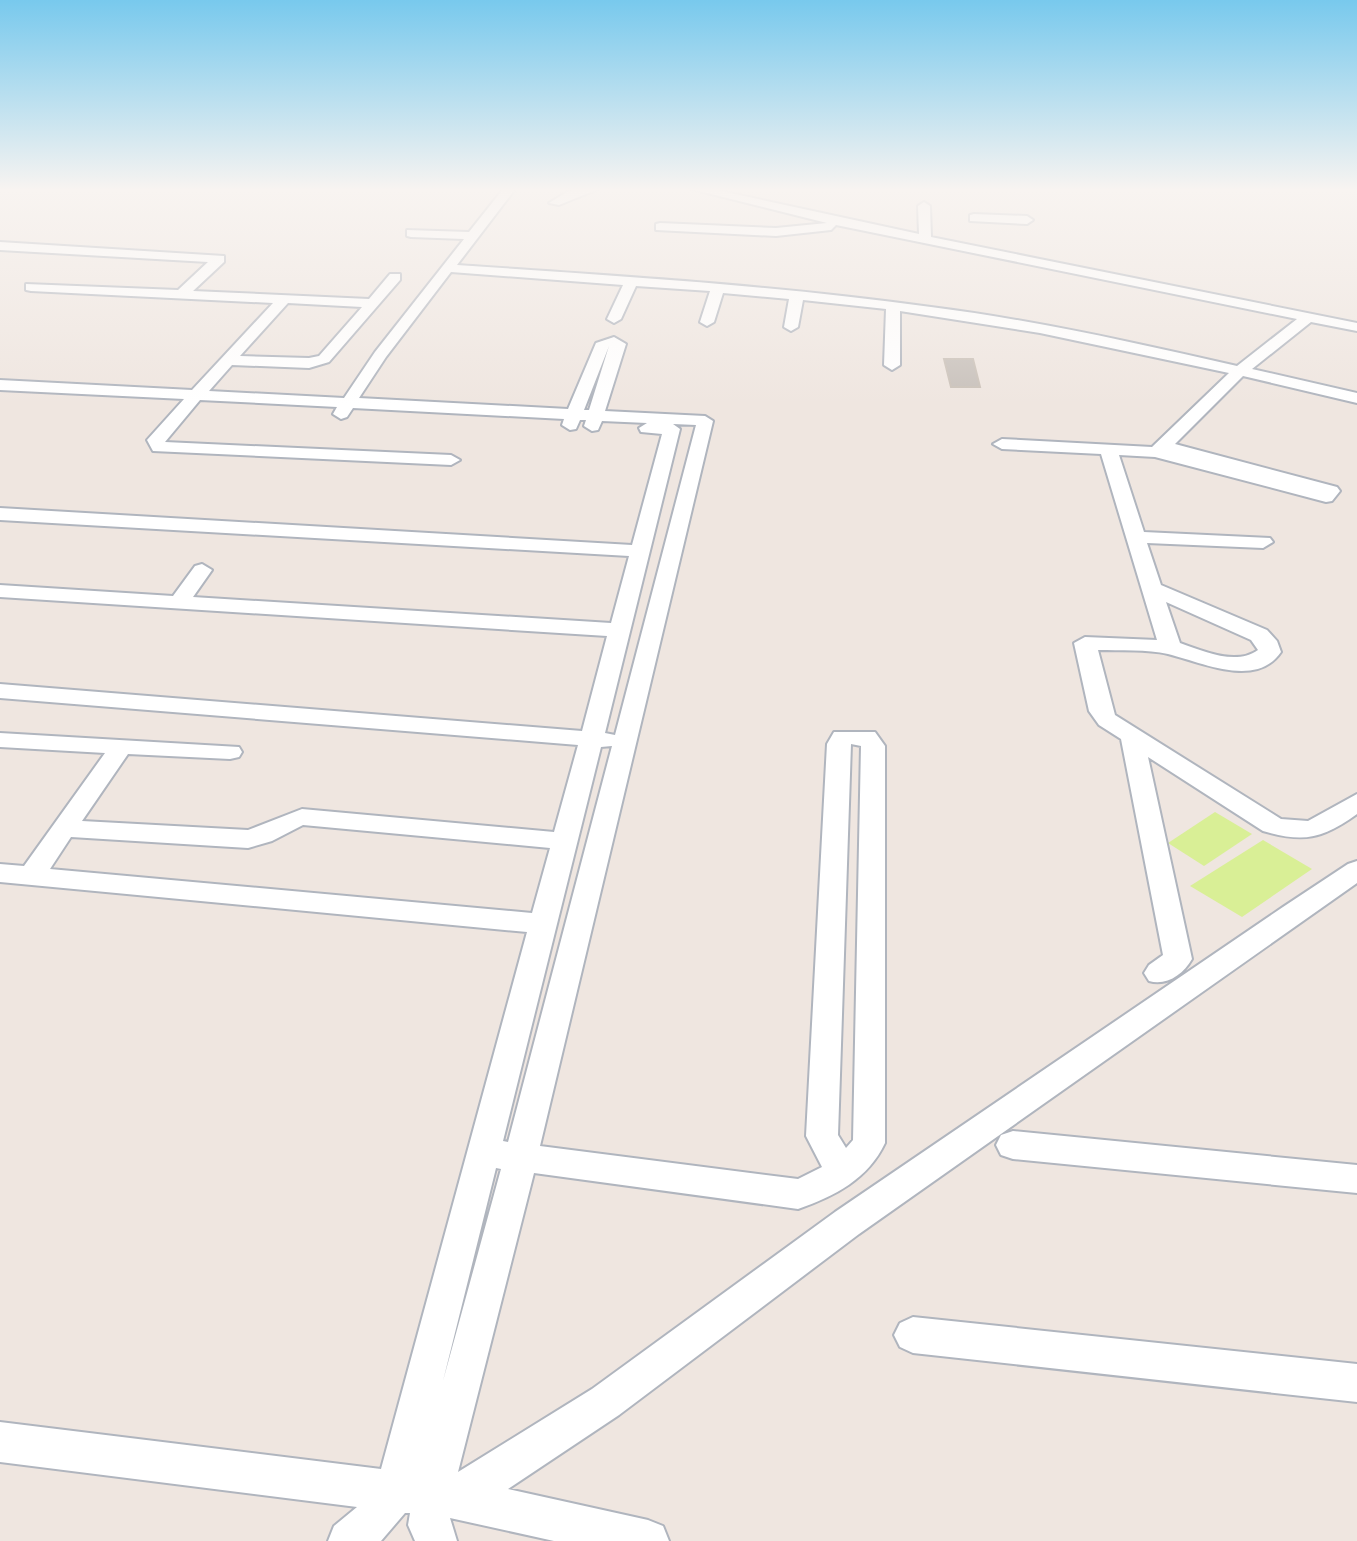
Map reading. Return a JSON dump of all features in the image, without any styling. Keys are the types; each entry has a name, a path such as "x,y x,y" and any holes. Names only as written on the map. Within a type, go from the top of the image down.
{"street":[{"path":"180,295 218,260"},
{"path":"344,408 380,355 455,260"},
{"path":"1079,260 1357,327"},
{"path":"449,268 718,288 893,307 1098,339 1357,398"},
{"path":"230,360 309,363 324,359 395,277"},
{"path":"614,318 631,281"},
{"path":"31,287 371,303"},
{"path":"706,322 718,288"},
{"path":"791,327 797,295"},
{"path":"283,300 155,440 159,447 451,460"},
{"path":"892,365 893,307"},
{"path":"1160,449 1240,371 1308,317"},
{"path":"0,384 191,400"},
{"path":"0,395 191,400 583,420 705,421 522,1158 427,1496"},
{"path":"436,1541 429,1525 427,1496 485,1153 672,429 583,420"},
{"path":"1002,444 1110,452 1160,449 1331,491 1326,498 1160,449"},
{"path":"1110,452 1155,590 1170,647"},
{"path":"0,514 642,551"},
{"path":"1137,537 1263,542"},
{"path":"179,602 202,570"},
{"path":"1155,590 1259,635 1266,641 1270,652 1263,659 1230,662 1203,659 1170,647 1085,643 1101,710 1107,720 1272,825 1290,831 1313,831 1357,802"},
{"path":"0,591 620,630"},
{"path":"0,691 625,741"},
{"path":"485,1153 798,1194 824,1184 842,1170 869,1143 873,746 867,737 848,734 842,737 839,744 822,1136 827,1150 842,1170"},
{"path":"1132,736 1178,959 1158,973"},
{"path":"0,740 230,752"},
{"path":"32,874 121,747"},
{"path":"64,828 248,839 264,837 285,821 302,817 564,841"},
{"path":"349,1541 376,1518 427,1496 495,1476 554,1438 847,1223 1152,1009 1357,870"},
{"path":"0,873 543,924"},
{"path":"1013,1144 1357,1179"},
{"path":"913,1335 1357,1383"},
{"path":"0,1443 427,1496 648,1541"}],"green space":[{"path":"1215,812 1252,834 1204,866 1168,843"},
{"path":"1263,840 1312,869 1242,917 1190,886"}],"building":[{"path":"944,359 973,359 980,387 951,387"}]}
